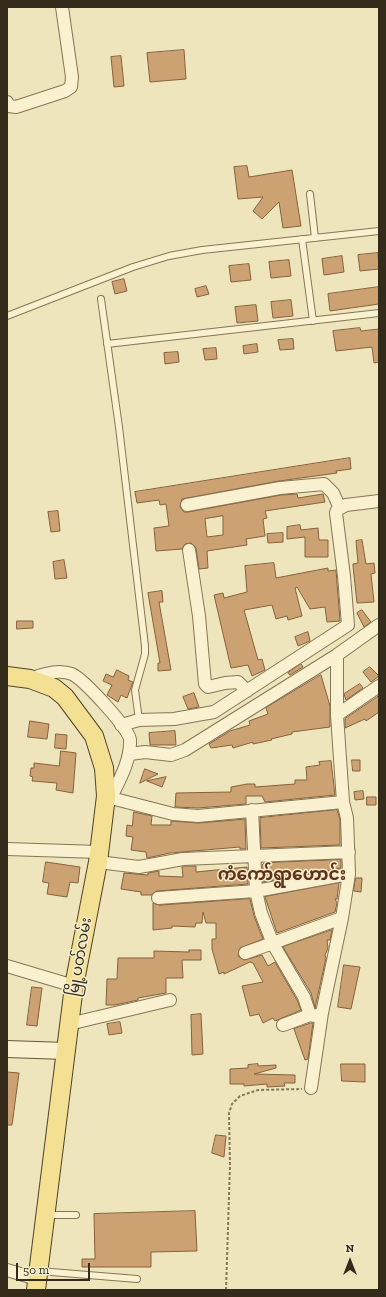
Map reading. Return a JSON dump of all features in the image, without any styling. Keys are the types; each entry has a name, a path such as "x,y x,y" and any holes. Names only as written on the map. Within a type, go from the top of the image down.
{"main road":[{"name":"မြို့ပတ်လမ်း","path":"7,676 30,679 54,688 65,697 94,736 104,768 106,796 98,857 74,986 37,1280"},
{"path":"7,1049 66,1051"}],"street":[{"path":"7,102 9,106 16,107 65,91 71,87 72,77 62,7"},
{"path":"187,505 280,488 324,484 332,493 340,508"},
{"path":"121,725 139,720 174,719 214,712 348,625 344,576 336,517 337,510 346,505 379,501"},
{"path":"189,550 199,616 204,684 208,687 238,682 247,691"},
{"path":"130,754 145,752 171,755 185,750 337,655 379,625"},
{"path":"311,1088 322,1014 342,918 349,874 347,818 343,802 337,715 337,655"},
{"path":"30,679 43,673 71,674 97,694 130,738 130,754 103,815"},
{"path":"337,715 379,686"},
{"path":"111,798 173,814 198,816 343,802"},
{"path":"252,810 256,891 261,913 273,944 304,997 310,1015"},
{"path":"7,849 98,857 139,867 183,859 349,852"},
{"path":"158,898 256,891 349,874"},
{"path":"244,953 273,944 342,918"},
{"path":"7,966 74,986"},
{"path":"69,1024 170,1000"},
{"path":"284,1025 310,1015 315,1016 322,1014"},
{"path":"7,1270 37,1280"}],"lane":[{"path":"310,194 315,238"},
{"path":"7,316 133,267 169,256 202,250 379,231"},
{"path":"302,239 313,321"},
{"path":"101,299 119,427 145,646 145,654 135,690 139,720"},
{"path":"107,344 379,313"},
{"path":"46,1214 76,1215"},
{"path":"37,1280 137,1279"}],"path":[{"path":"226,1290 230,1165 229,1113 232,1104 240,1096 258,1090 311,1088"}],"building":[{"path":"184,50 186,79 150,82 147,53"},
{"path":"121,56 124,86 114,87 111,57"},
{"path":"247,166 249,177 292,170 301,226 283,228 279,202 262,219 253,211 263,197 238,199 234,167"},
{"path":"378,253 379,269 360,271 358,255"},
{"path":"342,256 344,272 324,275 322,259"},
{"path":"289,260 291,276 271,278 269,262"},
{"path":"249,264 251,280 231,282 229,266"},
{"path":"124,279 127,291 115,294 112,282"},
{"path":"206,286 209,294 197,297 195,289"},
{"path":"379,287 379,304 330,311 328,294"},
{"path":"291,300 293,316 273,318 271,302"},
{"path":"256,305 258,321 237,323 235,307"},
{"path":"360,328 361,331 379,329 379,362 374,363 372,347 336,351 333,331"},
{"path":"293,339 294,349 280,350 278,340"},
{"path":"257,344 258,352 244,354 243,346"},
{"path":"216,348 217,359 205,360 203,349"},
{"path":"178,352 179,362 165,364 164,353"},
{"path":"350,458 351,469 336,471 337,473 279,481 182,499 180,507 184,512 188,512 281,495 297,494 298,498 323,494 325,502 265,511 267,518 263,519 265,536 246,539 247,545 207,551 208,568 199,569 196,548 191,543 185,544 182,549 156,551 154,528 169,526 166,504 160,505 159,500 137,503 135,492","holes":["223,516 223,535 207,537 205,519"]},
{"path":"58,511 60,531 51,532 48,512"},
{"path":"300,525 301,530 318,528 319,540 328,540 328,557 305,557 305,537 287,539 287,527"},
{"path":"283,533 283,542 268,543 267,534"},
{"path":"362,540 366,564 374,563 375,573 371,574 374,602 357,603 353,564 358,563 356,541"},
{"path":"64,560 67,578 55,579 53,562"},
{"path":"274,563 276,578 328,568 328,571 336,570 340,621 327,622 325,607 310,609 297,587 295,588 302,616 288,620 287,616 276,619 272,605 244,610 258,660 262,659 265,670 252,676 248,665 231,668 214,595 223,593 224,598 247,592 245,566"},
{"path":"162,591 163,602 159,602 171,670 158,671 158,663 160,663 148,593"},
{"path":"362,610 371,622 364,627 357,613"},
{"path":"17,621 33,621 33,628 17,629"},
{"path":"308,632 310,641 298,646 295,637"},
{"path":"301,664 303,667 290,675 288,673"},
{"path":"370,667 379,676 371,682 363,672"},
{"path":"117,670 129,676 128,680 133,682 127,698 121,695 118,702 107,695 112,685 103,681 106,674 113,677"},
{"path":"321,675 330,706 330,727 292,732 292,734 271,739 272,740 253,744 253,742 233,748 232,745 211,748 209,744 230,731 250,725 249,721 268,714 266,708"},
{"path":"360,684 363,688 346,700 344,694"},
{"path":"194,693 199,707 188,709 183,697"},
{"path":"379,696 379,712 366,721 365,719 345,728 345,719"},
{"path":"30,721 49,724 47,739 28,737"},
{"path":"175,731 176,745 150,745 149,733"},
{"path":"56,734 67,735 66,749 55,748"},
{"path":"61,751 76,753 73,793 56,790 57,783 32,781 33,777 30,776 31,768 34,768 34,763 59,766"},
{"path":"352,760 360,760 360,771 353,771"},
{"path":"331,761 335,795 265,802 262,796 246,796 246,804 198,808 175,807 176,793 231,792 231,787 247,784 255,784 255,787 295,784 295,780 307,780 306,767 320,765 319,762"},
{"path":"145,769 158,774 140,783"},
{"path":"166,777 162,787 147,781"},
{"path":"363,791 364,799 355,800 354,792"},
{"path":"367,797 376,797 376,805 367,805"},
{"path":"337,810 340,819 340,845 261,848 260,818"},
{"path":"134,812 152,816 151,825 171,825 171,821 199,823 245,819 246,849 240,849 240,847 170,853 147,858 146,852 131,850 133,837 126,836 127,825 132,826"},
{"path":"341,860 341,868 263,882 262,865 264,863"},
{"path":"46,862 80,867 78,883 70,882 67,897 47,894 49,883 43,882"},
{"path":"196,866 196,872 247,867 248,884 157,891 151,895 141,895 141,892 121,889 124,873 148,875 148,873 159,871 159,876 183,877 182,867"},
{"path":"356,878 362,878 361,892 354,891"},
{"path":"339,883 337,899 335,899 337,903 335,912 277,933 265,897"},
{"path":"250,899 254,916 263,939 240,948 238,956 244,960 262,955 268,966 275,962 297,1000 301,1010 275,1021 273,1018 263,1023 259,1014 250,1016 242,986 263,982 253,963 250,962 224,974 224,972 219,974 212,949 212,939 216,939 216,923 206,923 203,912 202,923 196,923 195,927 172,926 172,928 153,930 153,903 159,905"},
{"path":"332,930 330,940 327,940 328,948 325,955 326,958 315,1008 311,993 283,947"},
{"path":"189,950 201,950 201,960 182,960 183,978 166,978 166,993 138,998 138,1000 115,1005 106,1005 107,979 117,979 118,958 154,958 154,951 189,952"},
{"path":"344,965 360,967 351,1009 338,1007"},
{"path":"32,987 42,988 37,1026 27,1025"},
{"path":"201,1014 203,1054 192,1055 191,1015"},
{"path":"120,1022 122,1033 109,1035 107,1024"},
{"path":"313,1023 308,1059 305,1060 294,1029"},
{"path":"258,1064 258,1066 276,1065 276,1068 254,1074 295,1075 295,1083 284,1083 285,1086 267,1087 267,1084 244,1086 244,1084 230,1084 230,1069 248,1068 248,1065"},
{"path":"341,1064 365,1064 365,1082 342,1081"},
{"path":"7,1072 19,1073 12,1125 7,1125"},
{"path":"216,1135 226,1136 224,1157 212,1153"},
{"path":"195,1211 197,1251 151,1252 151,1267 82,1267 82,1259 95,1259 94,1214"}],"district":[{"name":"ကံကော်ရွာဟောင်း","path":"282,875"}]}
